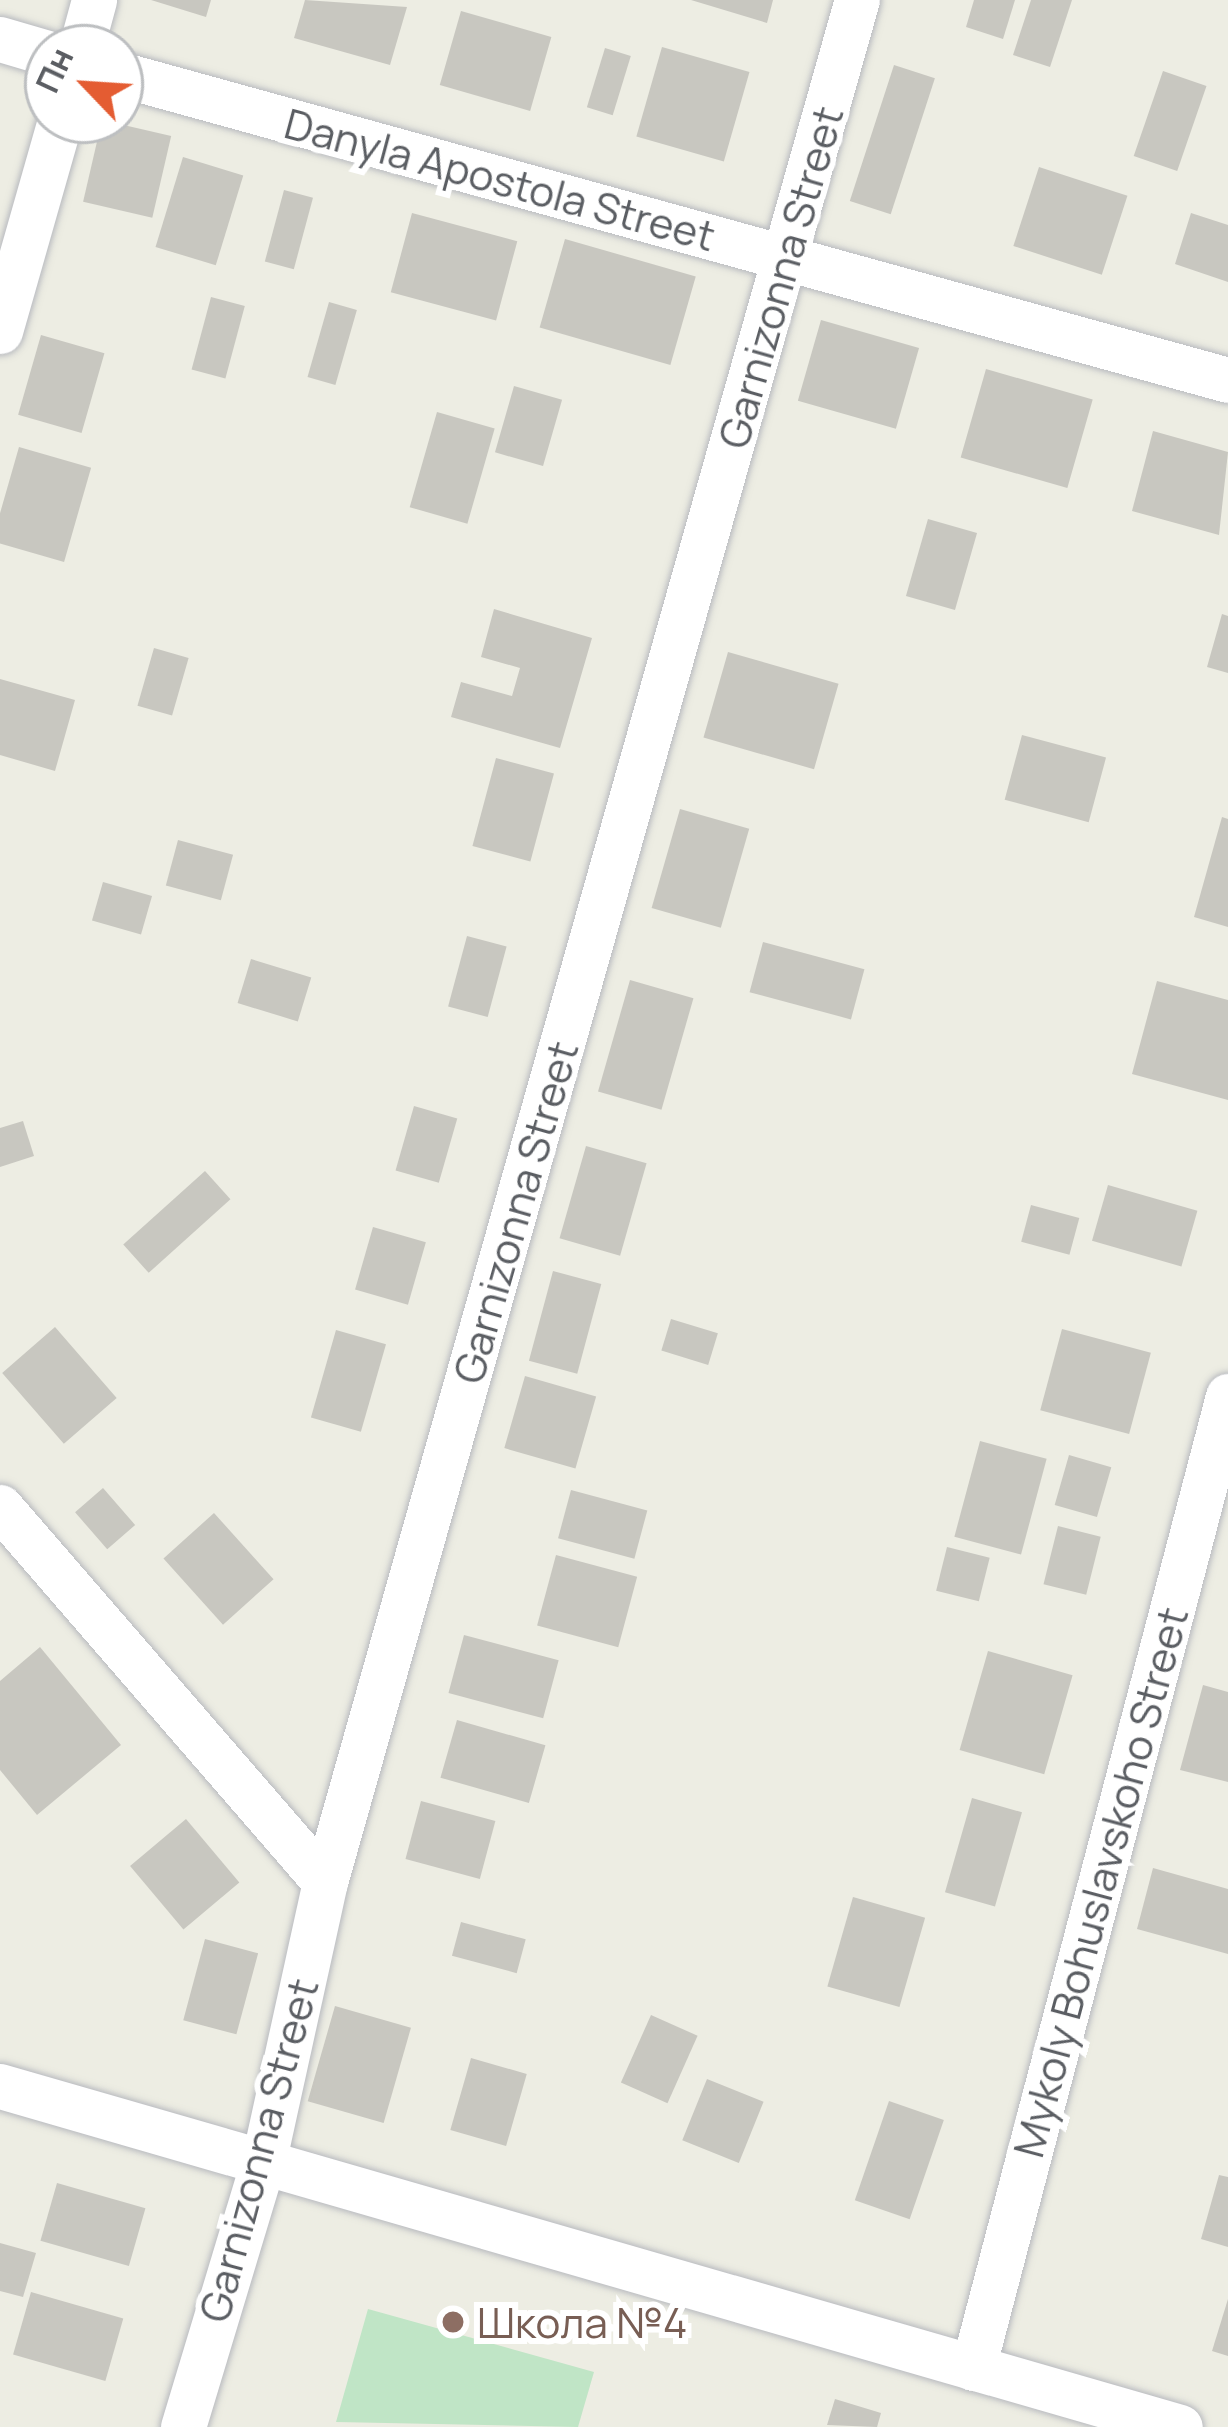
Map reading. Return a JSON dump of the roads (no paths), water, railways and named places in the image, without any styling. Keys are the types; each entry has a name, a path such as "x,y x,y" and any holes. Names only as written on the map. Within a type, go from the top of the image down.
{"street":[{"name":"Garnizonna Street","path":"183,2427 264,2159 325,1882 857,0"},
{"name":"Danyla Apostola Street","path":"144,81 1228,380"},
{"path":"0,331 53,144"},
{"name":"Mykoly Bohuslavskoho Street","path":"973,2368 1228,1396"},
{"path":"0,1507 325,1882"},
{"path":"0,2086 1180,2427"}],"place":[{"name":"Школа №4","path":"453,2322"}]}
